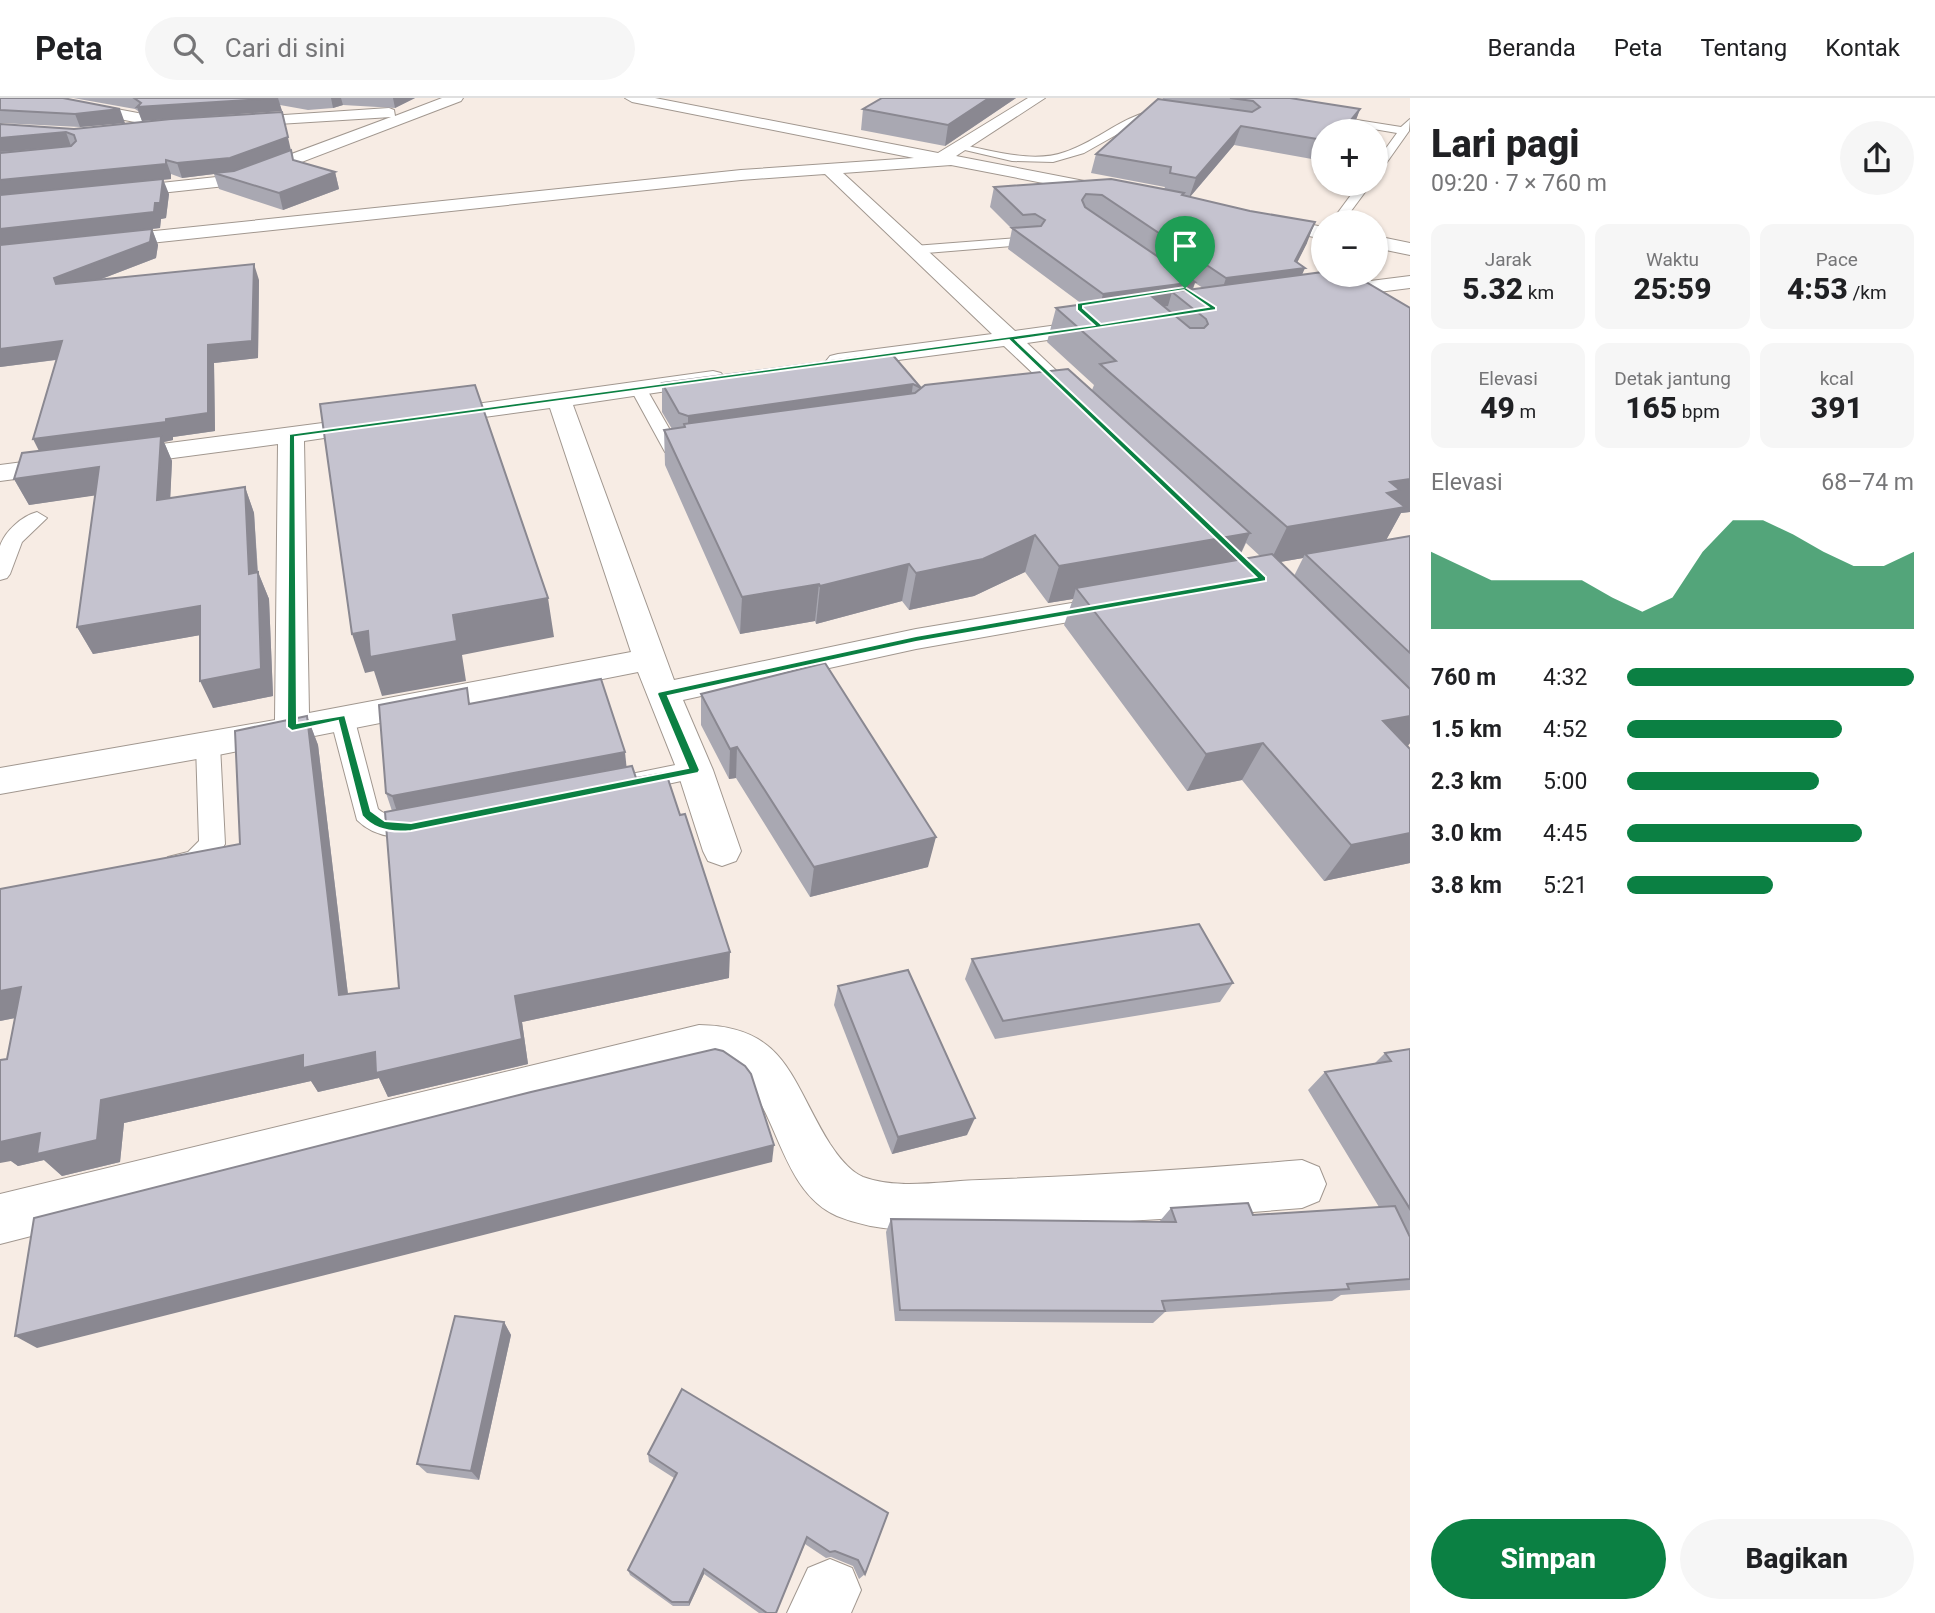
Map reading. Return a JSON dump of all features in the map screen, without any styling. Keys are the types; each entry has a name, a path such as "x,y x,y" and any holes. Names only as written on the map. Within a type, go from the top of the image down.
{"street":[{"path":"34,98 182,125 121,131"},
{"path":"216,123 398,112 437,98"},
{"path":"92,195 189,198 456,98"},
{"path":"632,98 825,135 951,155 1132,195"},
{"path":"325,115 350,101"},
{"path":"1003,102 1033,102"},
{"path":"0,253 741,175 831,171 951,155 1033,102"},
{"path":"801,147 849,123"},
{"path":"316,134 371,130"},
{"path":"741,175 777,158"},
{"path":"831,171 1101,425"},
{"path":"176,236 189,198"},
{"path":"1241,216 1311,231"},
{"path":"1388,245 1410,249"},
{"path":"1308,295 1390,280 1410,297"},
{"path":"1080,309 1100,326"},
{"path":"817,364 1127,321"},
{"path":"0,473 560,401 734,375"},
{"path":"560,401 649,659 695,770 722,851"},
{"path":"291,435 292,727"},
{"path":"662,694 916,639 1143,600"},
{"path":"0,781 208,745 649,659"},
{"path":"0,1219 699,1045 740,1050 750,1056 766,1076 828,1182 850,1196 911,1206 1097,1201 1302,1184"}],"lane":[{"path":"951,155 1064,157 1083,149 1144,113 1163,112 1191,116"},
{"path":"1311,116 1407,127 1388,153"},
{"path":"915,250 1031,240"},
{"path":"638,388 671,448 687,453 707,451"},
{"path":"0,574 6,553 18,531 37,518"},
{"path":"342,717 366,813 372,820 397,828 452,819"},
{"path":"157,868 196,860 212,844 208,745"},
{"path":"614,787 695,770"}],"building":[{"path":"0,98 63,98 120,109 75,114 0,110"},
{"path":"134,98 278,98 137,107 141,103"},
{"path":"882,98 989,98 948,125 863,109"},
{"path":"1230,98 1290,98 1360,109 1352,119 1311,119 1311,138 1241,126 1196,178 1170,173 1171,167 1096,154 1158,99 1252,112 1260,107 1253,101"},
{"path":"282,112 288,137 230,158 177,163 166,160 166,164 0,180 0,153 71,146 76,141 74,135 66,132 0,138 0,124 74,129"},
{"path":"291,150 293,160 335,172 279,193 214,173 234,171"},
{"path":"163,179 160,203 155,203 154,212 0,229 0,195"},
{"path":"1111,179 1184,193 1182,195 1250,211 1311,221 1311,230 1295,261 1305,268 1226,278 1102,195 1086,194 1082,200 1085,207 1195,282 1103,294 1012,228 1041,226 1045,220 1035,214 1023,215 994,187"},
{"path":"152,229 150,242 54,278 56,284 254,264 252,341 208,345 208,413 166,419 166,422 33,439 62,341 0,349 0,245"},
{"path":"1311,274 1311,287 1374,287 1410,308 1410,479 1390,482 1400,490 1387,493 1405,507 1287,527 1100,364 1116,361 1056,308 1150,295 1190,328 1204,328 1208,324 1206,319 1172,292"},
{"path":"891,353 921,388 913,384 688,416 679,413 662,383"},
{"path":"1068,369 1250,533 1059,566 1035,535 983,559 916,573 909,564 820,586 819,584 742,597 664,430 685,427 684,424 915,393 925,385"},
{"path":"475,385 548,598 453,615 457,641 370,657 368,631 352,634 320,404"},
{"path":"161,436 157,500 245,487 249,574 258,572 261,669 200,681 200,606 77,627 99,467 14,479 22,453"},
{"path":"1410,536 1410,653 1305,554"},
{"path":"1272,554 1410,689 1410,716 1383,721 1410,749 1410,833 1351,845 1263,743 1206,754 1076,588"},
{"path":"825,663 936,837 814,867 737,747 730,749 701,694"},
{"path":"601,679 625,752 392,796 386,793 379,705 467,688 469,704"},
{"path":"307,716 339,995 399,988 385,812 632,766 636,778 666,773 680,815 685,814 730,952 515,996 522,1039 376,1073 375,1052 303,1068 303,1055 101,1100 97,1140 37,1154 40,1133 0,1142 0,1060 7,1059 21,987 0,991 0,889 240,844 235,731"},
{"path":"1199,924 1233,983 1003,1021 972,959"},
{"path":"908,970 975,1118 898,1137 838,986"},
{"path":"715,1049 723,1051 745,1066 751,1074 774,1145 15,1336 34,1218 531,1092"},
{"path":"1410,1049 1410,1209 1325,1072 1391,1061 1385,1053"},
{"path":"1248,1203 1253,1215 1395,1206 1410,1237 1410,1279 1347,1284 1349,1289 1162,1301 1165,1311 900,1310 891,1219 1176,1222 1171,1208"},
{"path":"455,1316 504,1322 471,1471 417,1464"},
{"path":"682,1389 888,1513 865,1574 858,1560 835,1551 830,1552 807,1537 776,1613 767,1613 704,1569 689,1602 672,1602 628,1570 677,1473 648,1454"}],"route":[{"path":"1185,288 1080,304 1080,309 1100,326 638,388 560,401 291,435 292,727 342,717 366,813 382,825 411,827 695,770 662,694 916,639 1263,579 1011,338 1100,326 1213,308 1185,288"}]}
